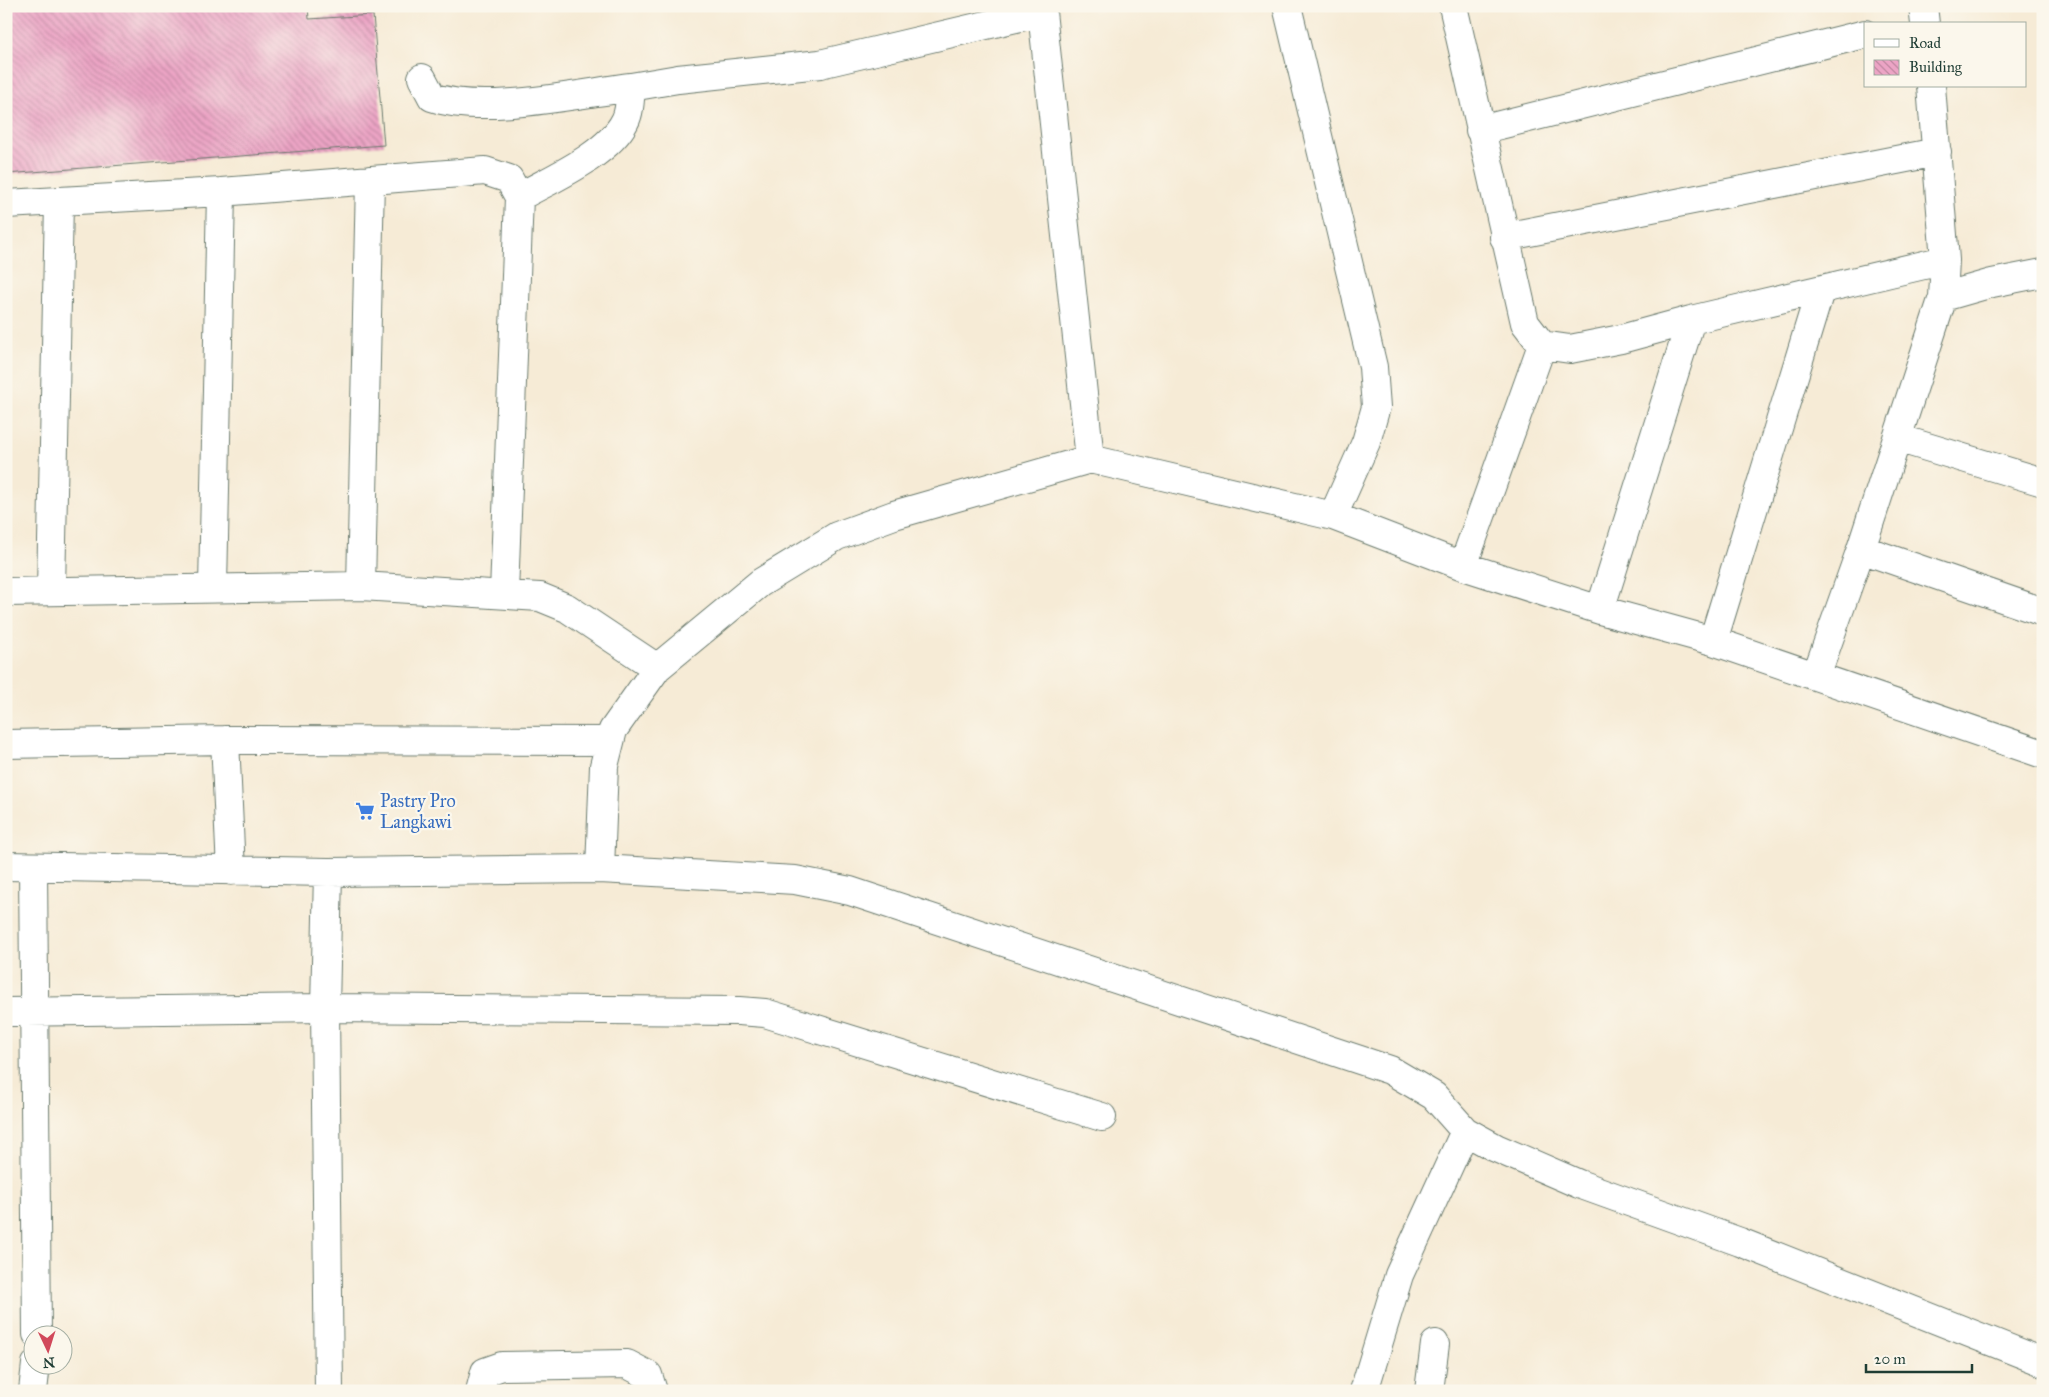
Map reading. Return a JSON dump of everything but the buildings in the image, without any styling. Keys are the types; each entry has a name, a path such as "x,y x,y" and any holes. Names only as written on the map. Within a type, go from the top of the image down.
{"street":[{"path":"1287,6 1373,367 1376,407 1366,442 1333,516"},
{"path":"1453,6 1504,237 1526,323 1542,345 1570,349 1621,339 1691,320 1945,260"},
{"path":"422,78 432,98 447,102 485,103 550,99 631,86 820,64 1043,9 1090,458"},
{"path":"1480,130 1864,34"},
{"path":"519,196 578,165 610,140 626,120 631,86"},
{"path":"1816,676 1861,548 1943,297 1945,260 1931,88"},
{"path":"1504,237 1937,152"},
{"path":"6,204 221,192 485,171 509,179 519,196 504,594"},
{"path":"362,586 370,180"},
{"path":"213,588 221,192"},
{"path":"52,590 59,202"},
{"path":"1943,297 1992,283 2043,273"},
{"path":"1714,641 1820,291"},
{"path":"1600,610 1691,320"},
{"path":"1462,566 1542,345"},
{"path":"1897,438 2043,482"},
{"path":"600,869 604,766 613,730 657,668 760,583 837,536 894,515 1090,458 1333,516 1462,566 1600,610 1714,641 2043,754"},
{"path":"1861,548 2043,612"},
{"path":"6,592 362,586 540,597 567,608 657,668"},
{"path":"6,744 225,740 610,741"},
{"path":"225,740 231,871"},
{"path":"6,866 328,872 600,869 794,880 850,891 1390,1070 1434,1096 1465,1131 1496,1148 1579,1184 1740,1242 2043,1362"},
{"path":"33,867 37,1324"},
{"path":"328,872 325,1008 329,1391"},
{"path":"6,1012 325,1008 739,1010 764,1014 1102,1117"},
{"path":"1364,1391 1399,1275 1465,1131"},
{"path":"1429,1391 1435,1344"},
{"path":"480,1391 485,1372 502,1366 627,1364 648,1375 653,1391"},
{"path":"33,1391 35,1374"}],"place":[{"name":"Pastry Pro Langkawi","path":"365,811"}]}
